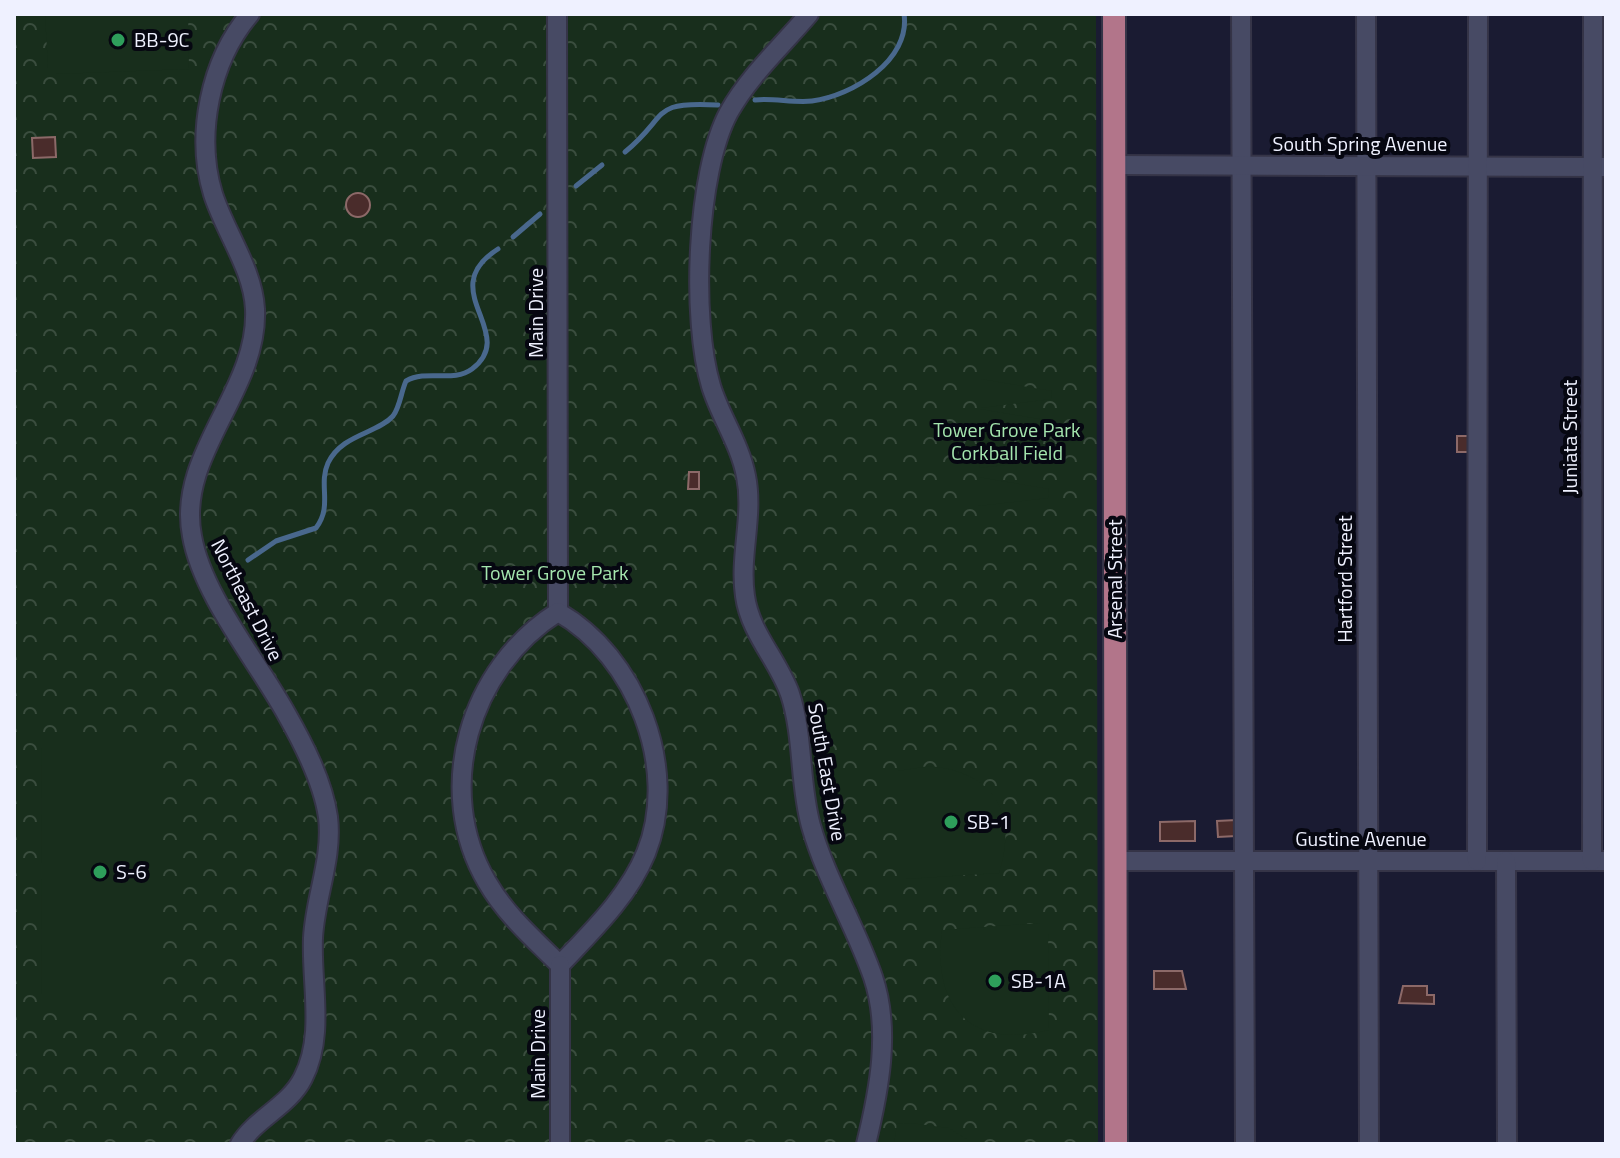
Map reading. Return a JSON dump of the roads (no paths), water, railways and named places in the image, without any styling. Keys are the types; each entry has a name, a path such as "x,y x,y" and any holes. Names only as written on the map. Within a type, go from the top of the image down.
{"main road":[{"name":"Arsenal Street","path":"1114,14 1116,1144"}],"street":[{"name":"Northeast Drive","path":"240,1144 260,1120 291,1095 303,1080 310,1060 316,1016 313,939 329,832 323,794 306,754 221,604 197,556 189,521 193,488 242,378 254,329 253,292 213,193 206,125 219,68 235,33 250,14"},
{"name":"Main Drive","path":"557,14 558,612"},
{"name":"South East Drive","path":"809,14 739,95 719,135 712,160 698,272 698,326 711,387 746,476 748,509 743,572 747,610 791,696 810,823 829,880 877,990 882,1048 866,1144"},
{"path":"1241,14 1245,1144"},
{"name":"Hartford Street","path":"1366,14 1369,1144"},
{"path":"1477,861 1478,14"},
{"name":"Juniata Street","path":"1593,14 1599,166 1599,861"},
{"name":"South Spring Avenue","path":"1114,165 1599,166"},
{"path":"558,612 574,621 611,661 637,698 651,740 658,780 657,816 646,853 635,874 602,922 560,965 507,914 485,880 467,839 459,790 469,732 489,685 536,626 558,612"},
{"name":"Gustine Avenue","path":"1116,861 1599,861"},
{"path":"1506,861 1507,1144"},
{"name":"Main Drive","path":"560,965 560,1144"}],"waterway":[{"path":"755,100 812,101 828,98 861,83 876,73 898,46 904,31 904,14"},
{"path":"625,152 670,108 718,105"},
{"path":"576,186 602,165"},
{"path":"513,237 540,214"},
{"path":"248,560 276,541 316,528 324,512 325,471 334,453 350,440 393,416 406,381 422,376 465,373 484,355 487,341 473,280 480,264 498,249"}],"place":[{"name":"BB-9C","path":"118,40"},
{"name":"SB-1","path":"951,822"},
{"name":"S-6","path":"100,872"},
{"name":"SB-1A","path":"995,981"}],"park label":[{"name":"Tower Grove Park Corkball Field","path":"1007,442"},
{"name":"Tower Grove Park","path":"555,573"}]}
